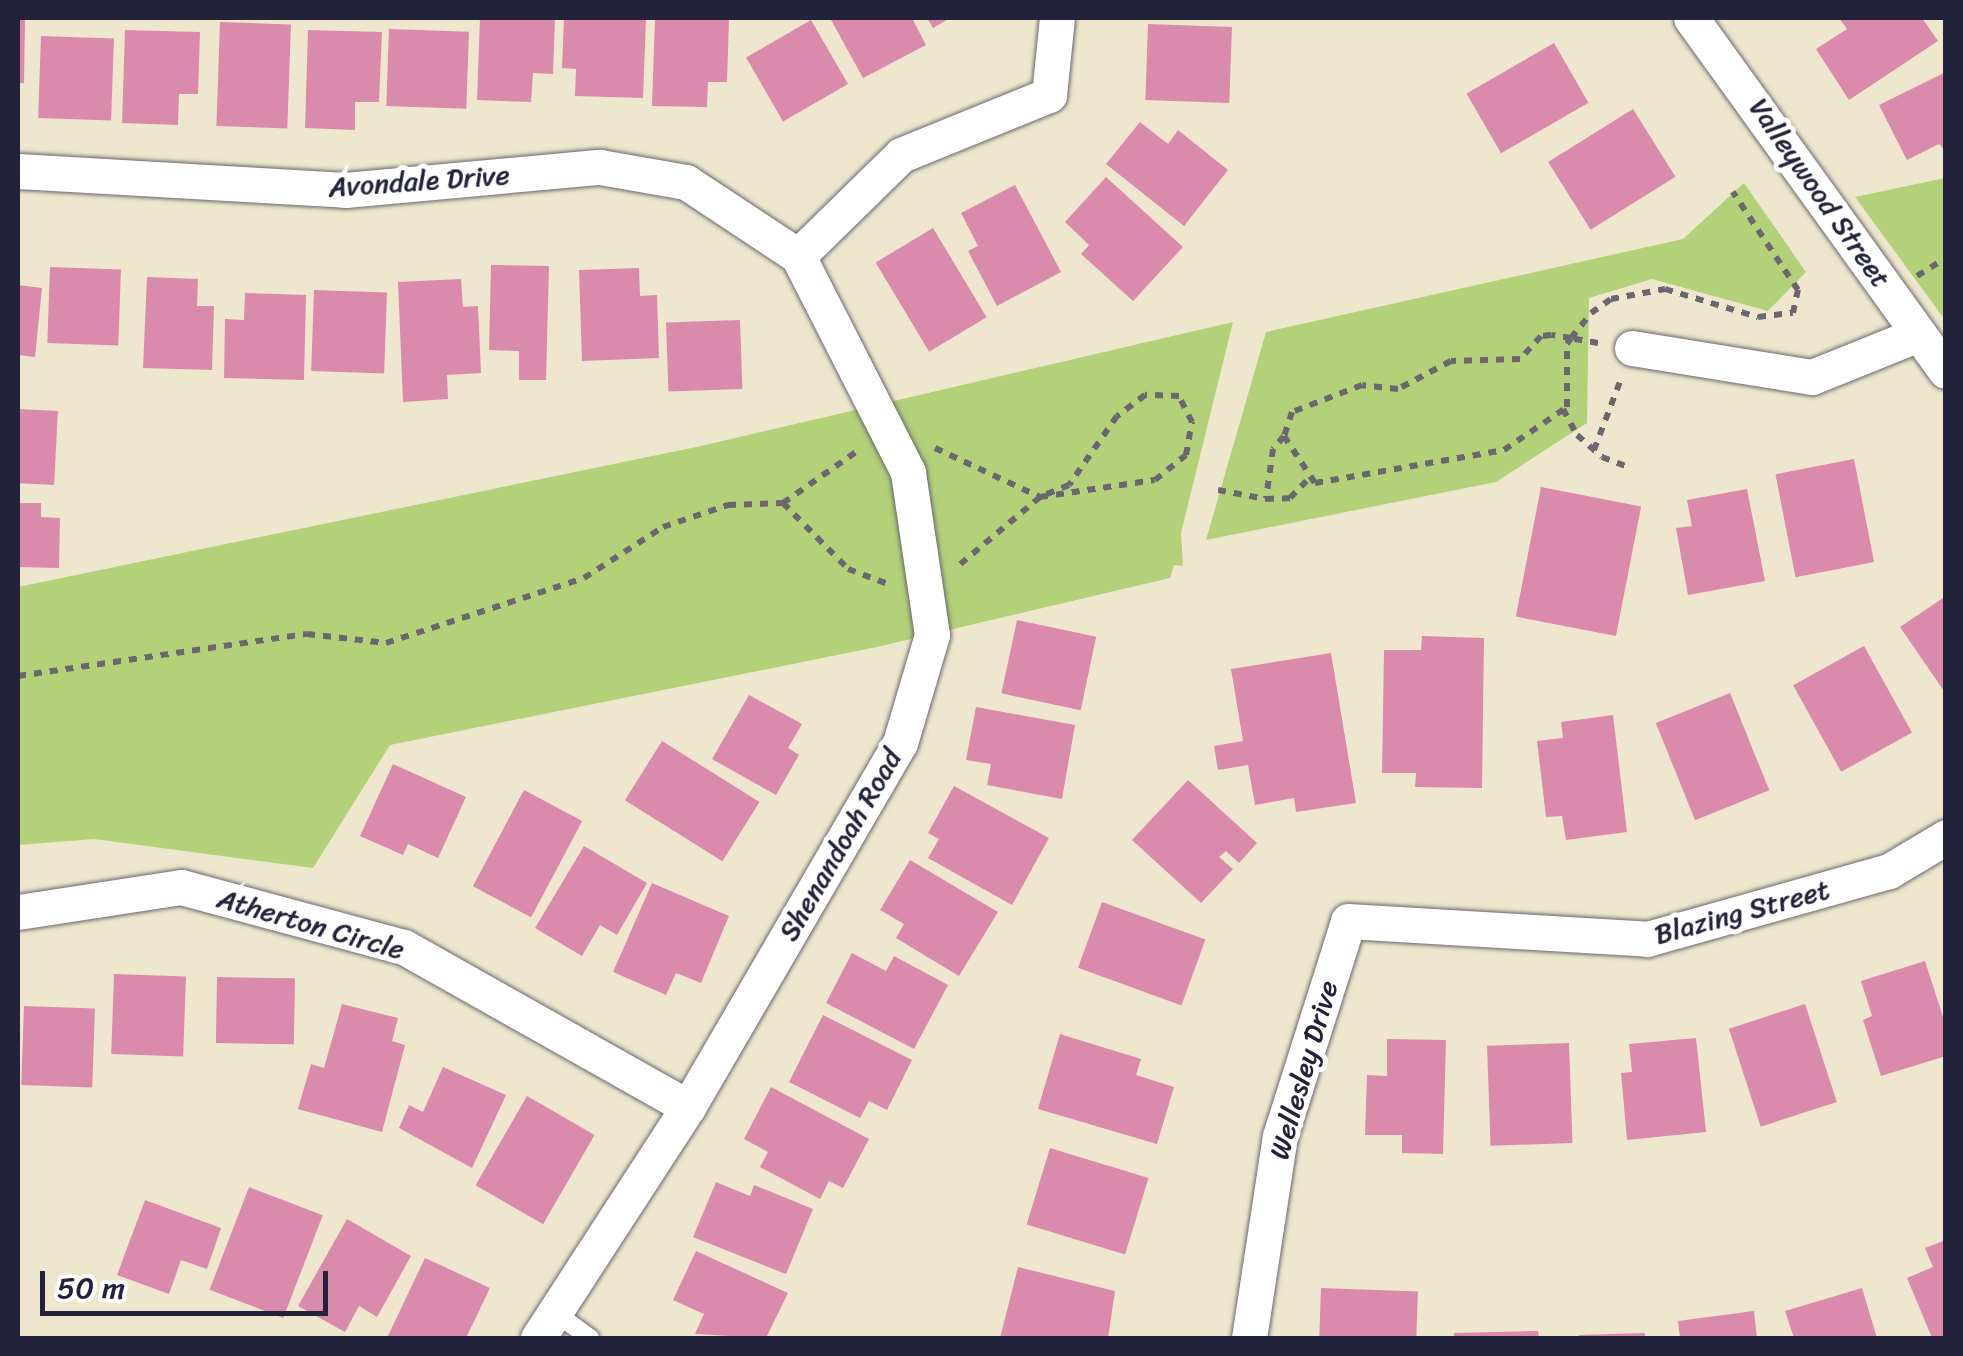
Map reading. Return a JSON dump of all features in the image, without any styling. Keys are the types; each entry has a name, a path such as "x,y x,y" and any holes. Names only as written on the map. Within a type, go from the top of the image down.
{"street":[{"path":"798,256 901,154 1048,95 1056,18"},
{"name":"Valleywood Street","path":"1691,18 1946,371"},
{"name":"Avondale Drive","path":"18,171 345,190 600,168 686,182 798,256"},
{"name":"Shenandoah Road","path":"546,1325 688,1107 900,743 932,635 908,472 798,256"},
{"path":"1632,348 1812,377 1919,334"},
{"name":"Blazing Street","path":"1348,921 1647,939 1890,871 1946,837"},
{"name":"Atherton Circle","path":"18,912 181,886 404,947 688,1107"},
{"name":"Wellesley Drive","path":"1248,1338 1280,1136 1348,921"}],"lane":[{"path":"546,1325 590,1338"}],"path":[{"path":"1266,500 1273,449 1284,436 1292,412 1362,385 1398,389 1452,361 1520,359 1540,336 1632,348 1594,450"},
{"path":"18,676 307,634 386,644 468,621 584,578 663,527 728,504 783,503 887,431 1040,497 1155,480 1186,455 1192,422 1179,396 1144,395 1118,416 1069,485 1040,497"},
{"path":"1564,409 1594,450 1631,468"},
{"path":"1218,490 1266,500 1290,498 1313,479 1284,436"}],"green space":[{"path":"1946,178 1945,320 1855,197"},
{"path":"1744,183 1806,272 1768,311 1652,279 1589,298 1587,423 1496,482 1206,540 1266,332 1683,239"},
{"path":"1233,322 1181,533 1183,566 1174,565 1170,578 877,647 390,745 313,868 94,839 18,845 18,587 701,446"}],"building":[{"path":"480,18 555,18 553,74 533,73 531,102 477,100"},
{"path":"564,18 646,18 643,98 575,96 576,69 562,68"},
{"path":"655,18 729,20 727,82 708,82 707,107 652,106"},
{"path":"830,18 912,18 926,45 863,78"},
{"path":"927,18 950,18 933,28"},
{"path":"1839,18 1922,18 1938,41 1849,100 1816,49 1847,29"},
{"path":"18,20 25,20 24,83 18,83"},
{"path":"811,20 848,84 783,122 746,58"},
{"path":"220,22 291,24 287,128 216,126"},
{"path":"1148,24 1232,27 1229,103 1145,100"},
{"path":"389,29 469,32 466,109 386,106"},
{"path":"125,30 200,32 198,94 179,94 178,125 122,123"},
{"path":"308,30 382,32 379,102 355,102 355,130 305,128"},
{"path":"41,36 114,39 111,120 38,118"},
{"path":"1554,43 1588,103 1501,153 1467,94"},
{"path":"1946,72 1946,151 1939,144 1907,160 1879,105"},
{"path":"1633,109 1675,177 1591,230 1548,162"},
{"path":"1140,122 1168,144 1178,130 1228,170 1184,226 1106,164"},
{"path":"1106,177 1183,247 1133,301 1081,254 1089,245 1065,222"},
{"path":"1015,185 1061,272 997,306 968,251 978,246 961,213"},
{"path":"933,228 987,317 929,352 876,263"},
{"path":"491,265 549,266 546,380 519,380 519,351 489,350"},
{"path":"50,267 121,269 118,345 47,343"},
{"path":"639,268 640,296 657,295 659,358 582,361 579,270"},
{"path":"147,277 198,279 197,306 214,306 212,370 143,368"},
{"path":"461,279 463,307 478,306 481,373 447,375 448,399 403,402 398,282"},
{"path":"18,285 42,288 35,357 18,355"},
{"path":"314,290 387,293 384,373 311,371"},
{"path":"245,293 306,295 304,380 224,378 225,319 244,320"},
{"path":"740,320 742,389 668,392 666,323"},
{"path":"18,409 58,411 54,485 18,483"},
{"path":"1854,459 1874,562 1796,577 1775,474"},
{"path":"1541,487 1641,506 1616,636 1516,617"},
{"path":"1747,489 1765,581 1688,595 1676,528 1692,526 1687,500"},
{"path":"18,503 41,503 41,517 60,518 59,568 18,567"},
{"path":"1946,596 1946,694 1900,627"},
{"path":"1017,620 1096,637 1081,710 1001,693"},
{"path":"1422,636 1484,638 1482,788 1415,787 1416,773 1382,773 1384,650 1421,650"},
{"path":"1864,646 1912,733 1841,772 1793,685"},
{"path":"1331,653 1356,803 1296,812 1294,798 1255,805 1248,765 1218,770 1214,746 1243,741 1231,669"},
{"path":"1730,693 1769,790 1695,820 1656,723"},
{"path":"749,695 802,724 788,748 799,755 776,795 712,759"},
{"path":"976,707 1075,725 1062,799 987,785 991,764 966,760"},
{"path":"1613,715 1627,832 1566,840 1562,816 1546,817 1537,741 1563,738 1561,722"},
{"path":"662,741 760,802 722,861 625,800"},
{"path":"393,764 466,797 438,858 408,844 403,855 360,836"},
{"path":"1188,780 1257,843 1239,863 1226,851 1219,857 1233,869 1201,903 1132,840"},
{"path":"954,786 1049,838 1012,905 928,858 939,839 928,833"},
{"path":"524,790 582,821 531,917 473,886"},
{"path":"584,846 647,883 617,935 600,925 582,956 535,928"},
{"path":"910,860 998,912 959,976 896,938 904,924 880,910"},
{"path":"652,883 729,916 701,983 676,973 666,995 613,972"},
{"path":"1102,902 1205,940 1181,1005 1078,968"},
{"path":"852,953 886,971 894,956 948,985 914,1049 826,1003"},
{"path":"1925,961 1946,1026 1946,1056 1881,1076 1863,1020 1872,1016 1861,981"},
{"path":"114,974 186,977 183,1056 111,1054"},
{"path":"217,977 295,978 294,1044 216,1043"},
{"path":"342,1004 398,1018 392,1041 405,1045 382,1132 298,1109 311,1064 324,1068"},
{"path":"1805,1004 1837,1102 1761,1127 1729,1029"},
{"path":"24,1006 95,1008 92,1087 21,1085"},
{"path":"823,1015 912,1060 887,1110 869,1101 860,1118 789,1082"},
{"path":"1060,1034 1141,1059 1136,1075 1174,1087 1157,1144 1038,1109"},
{"path":"1696,1038 1706,1132 1627,1140 1621,1073 1632,1072 1629,1044"},
{"path":"1387,1039 1446,1040 1443,1154 1402,1153 1402,1135 1365,1135 1367,1075 1387,1076"},
{"path":"1569,1043 1572,1143 1491,1146 1487,1046"},
{"path":"443,1067 506,1095 472,1168 399,1128 409,1105 423,1112"},
{"path":"771,1087 869,1139 843,1188 829,1181 820,1199 760,1167 768,1152 744,1139"},
{"path":"527,1096 595,1135 543,1224 476,1185"},
{"path":"1050,1148 1148,1178 1125,1255 1027,1225"},
{"path":"716,1182 750,1196 754,1185 813,1209 786,1274 693,1237"},
{"path":"249,1187 323,1215 283,1318 210,1290"},
{"path":"145,1200 221,1228 207,1269 181,1260 169,1294 117,1275"},
{"path":"347,1219 411,1256 377,1317 359,1306 345,1332 298,1306"},
{"path":"1946,1240 1946,1337 1932,1338 1907,1278 1933,1267 1925,1248"},
{"path":"696,1251 788,1293 766,1338 695,1334 704,1314 673,1300"},
{"path":"425,1258 490,1288 466,1338 387,1338"},
{"path":"1018,1267 1115,1291 1108,1338 1000,1338"},
{"path":"1321,1288 1418,1291 1416,1338 1319,1338"},
{"path":"1862,1288 1877,1338 1794,1338 1785,1311"},
{"path":"1754,1311 1757,1338 1680,1338 1678,1321"},
{"path":"1538,1331 1539,1338 1454,1338 1454,1333"},
{"path":"1645,1333 1645,1338 1579,1338 1579,1335"}]}
